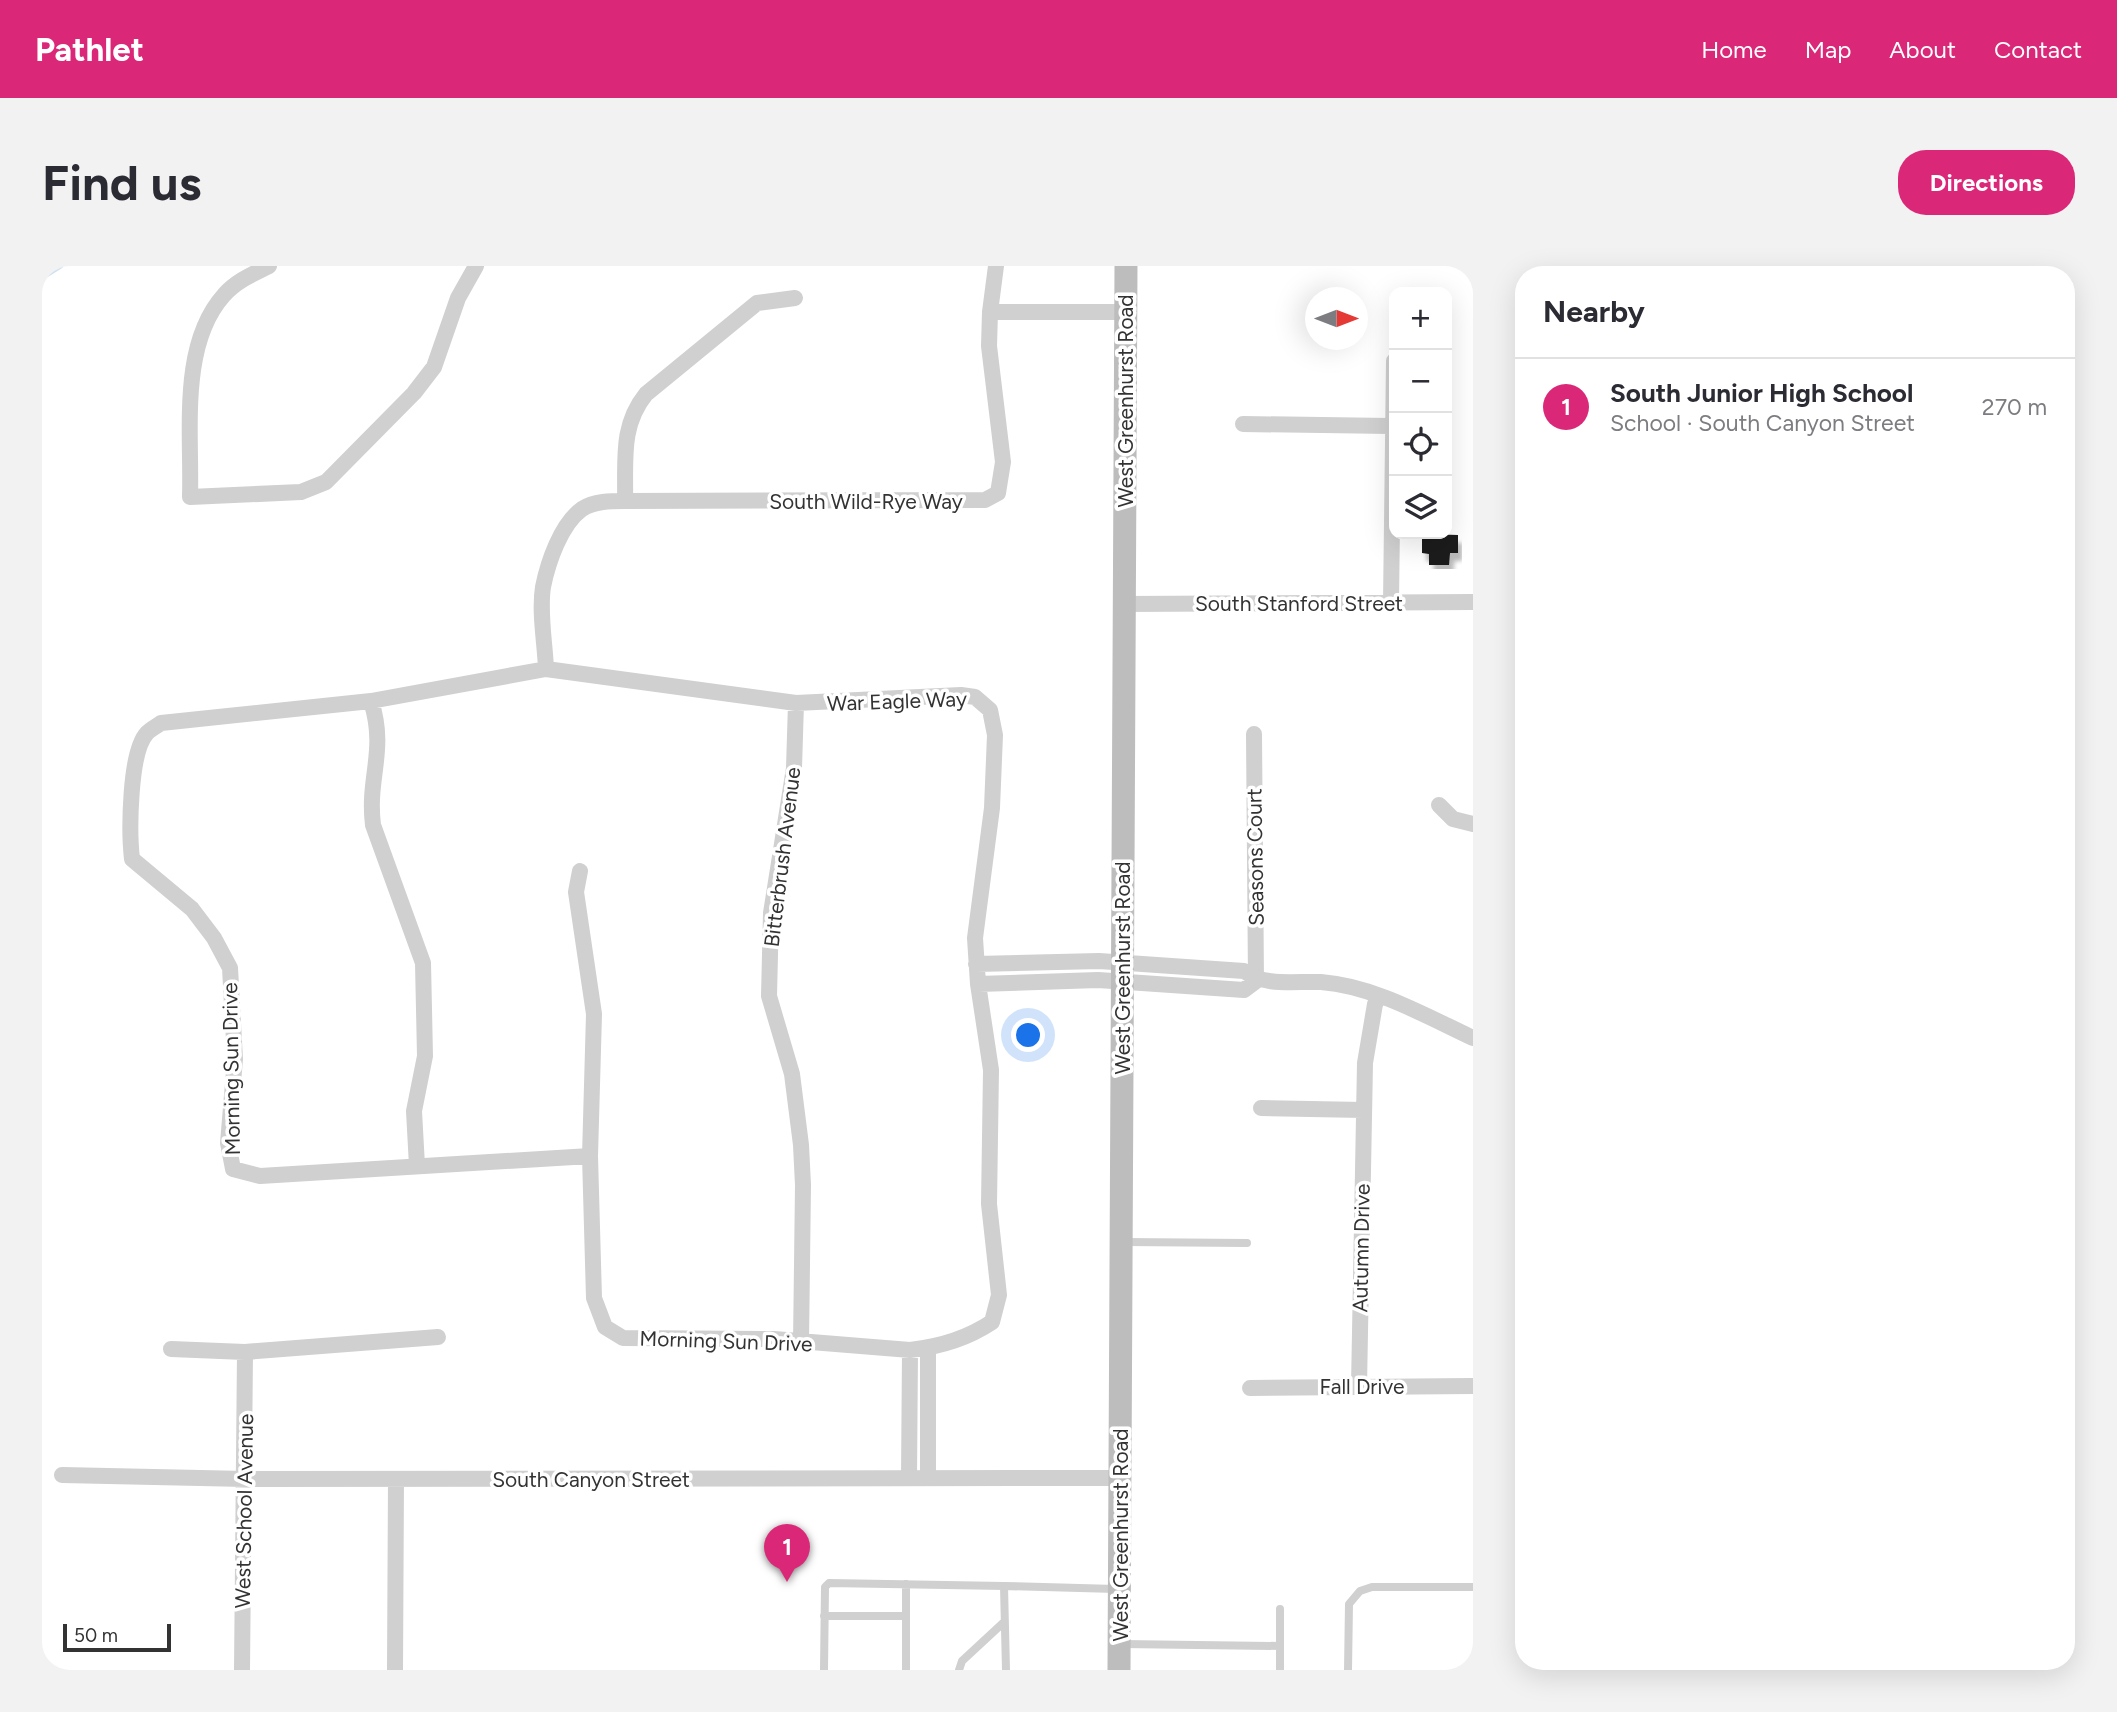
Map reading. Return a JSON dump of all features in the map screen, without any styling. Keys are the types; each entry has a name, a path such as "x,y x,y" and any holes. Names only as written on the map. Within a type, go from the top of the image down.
{"main road":[{"name":"West Greenhurst Road","path":"1119,1670 1126,266"}],"street":[{"path":"269,266 240,281 224,294 199,333 193,359 190,497 300,492 326,482 414,393 434,367 458,298 476,266"},
{"path":"996,266 990,312 1126,312"},
{"path":"546,669 543,588 556,548 570,521 583,508 602,502 625,501 628,423 633,410 646,394 757,303 796,298"},
{"name":"South Wild-Rye Way","path":"625,501 985,500 998,493 1003,462 989,346 990,312"},
{"path":"1242,424 1389,426"},
{"path":"1391,476 1391,603"},
{"name":"South Stanford Street","path":"1124,604 1473,602"},
{"name":"Morning Sun Drive","path":"546,669 371,701 161,723 145,734 138,757 128,823 132,859 192,909 214,938 230,968 235,1059 228,1143 233,1169 260,1176 590,1156 594,1298 606,1327 623,1338 774,1339 801,1343 928,1349"},
{"name":"War Eagle Way","path":"546,669 796,703 961,695 975,697 990,710 995,735 994,781 977,909 976,964 990,1070 989,1204 999,1295 997,1312 992,1322 980,1330 928,1349"},
{"path":"371,701 378,723 380,747 371,806 373,825 423,963 425,1056 414,1111 417,1166"},
{"name":"Bitterbrush Avenue","path":"796,703 794,768 771,913 769,996 792,1074 801,1145 801,1343"},
{"name":"Seasons Court","path":"1254,734 1256,981"},
{"path":"1439,805 1453,819 1473,824"},
{"path":"580,871 576,892 594,1014 590,1156"},
{"path":"976,964 1122,972 1244,989 1256,981 1325,982 1380,996 1473,1038"},
{"path":"978,984 1122,972"},
{"name":"Autumn Drive","path":"1359,1386 1364,1063 1375,1004 1380,996"},
{"path":"1261,1108 1364,1110"},
{"path":"171,1349 245,1352 438,1337"},
{"path":"928,1349 928,1478"},
{"path":"909,1478 910,1350"},
{"name":"West School Avenue","path":"242,1670 246,1479 245,1352"},
{"name":"Fall Drive","path":"1250,1388 1473,1386"},
{"name":"South Canyon Street","path":"62,1475 246,1479 1120,1478"},
{"path":"395,1670 396,1479"}],"lane":[{"path":"1121,1242 1247,1243"},
{"path":"824,1670 825,1587 829,1583 1119,1589"},
{"path":"906,1584 906,1670"},
{"path":"1004,1586 1006,1670"},
{"path":"1348,1670 1349,1604 1360,1591 1371,1587 1473,1587"},
{"path":"1280,1609 1280,1670"},
{"path":"824,1616 906,1616"},
{"path":"959,1670 961,1661 1003,1623"},
{"path":"1119,1644 1280,1646"}],"building":[{"path":"1452,535 1458,535 1458,553 1450,553 1449,565 1429,565 1429,554 1422,553 1422,539 1452,539"}],"waterway":[{"path":"42,278 61,266"}],"place":[{"name":"South Junior High School","path":"787,1582"}]}
